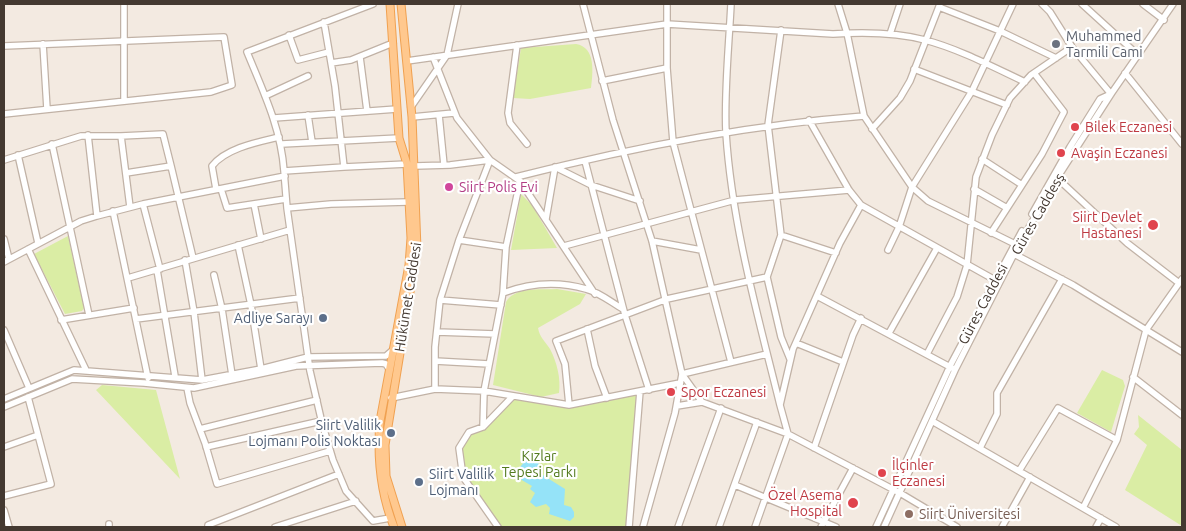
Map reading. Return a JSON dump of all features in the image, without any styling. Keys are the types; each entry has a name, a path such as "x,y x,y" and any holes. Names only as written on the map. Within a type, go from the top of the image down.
{"main road":[{"path":"390,4 399,138 407,164 411,238 410,256 378,440 380,479 394,527"},
{"name":"Hükümet Caddesi","path":"401,4 412,118 417,249 391,398 385,445 386,476 402,527"}],"street":[{"path":"124,4 124,101"},
{"path":"373,4 247,52 274,118 282,144 287,208 309,364 330,451 346,491 373,521 390,518"},
{"path":"411,107 447,55 458,4"},
{"path":"583,4 602,81 652,241 667,299 682,374 676,406 643,527"},
{"path":"668,4 667,68 673,142 731,362"},
{"path":"731,4 726,132 735,200 749,281 788,434 755,527"},
{"path":"838,4 847,33 864,116 912,187 928,201 1017,245"},
{"path":"890,34 900,4"},
{"path":"1042,4 1050,12 1072,47 1111,94 1164,20 1173,4"},
{"path":"1082,4 1138,55"},
{"path":"1142,4 1164,20"},
{"path":"872,129 900,98 926,40 939,5 1056,58"},
{"path":"888,250 899,227 912,187 972,91 986,64 1011,5"},
{"path":"324,22 338,112 344,167"},
{"path":"407,60 667,24 890,34 926,40 1025,82"},
{"path":"780,30 768,125 781,235 767,277 781,337 790,359"},
{"path":"289,35 298,60 329,52"},
{"path":"4,46 124,39 224,37 232,85 211,92 4,114"},
{"path":"331,64 360,57 393,43"},
{"path":"43,44 48,109"},
{"path":"517,45 508,112 510,122 527,144"},
{"path":"928,354 957,296 967,265 973,224 974,189 982,159 1007,105 1034,73 1072,47"},
{"path":"360,57 367,111"},
{"path":"433,57 454,113 490,160 518,179 595,294"},
{"path":"602,81 667,68"},
{"path":"914,68 1007,105"},
{"path":"991,233 1042,154 1064,112 1034,73"},
{"path":"1125,73 1182,144"},
{"path":"265,96 308,76"},
{"name":"Güres Caddesş","path":"884,527 932,422 953,369 1017,245 1111,94"},
{"name":"Güres Caddesi","path":"876,527 995,280 1017,245 1070,147 1100,100 1111,94"},
{"path":"274,118 398,109"},
{"path":"412,118 454,113"},
{"path":"308,115 312,142"},
{"path":"439,115 444,165"},
{"path":"518,179 555,167 726,132 809,120 864,116"},
{"path":"809,120 849,190 861,206 995,280"},
{"path":"4,160 52,144 88,135 163,134 180,197 193,258"},
{"path":"88,135 98,216"},
{"path":"121,136 130,207"},
{"path":"279,137 260,141 219,159 212,166 218,189 227,208 286,199"},
{"path":"282,144 399,138"},
{"path":"52,144 89,316"},
{"path":"18,155 38,243"},
{"path":"982,159 1022,185"},
{"path":"415,166 490,160"},
{"path":"435,389 436,332 440,300 458,240 490,160"},
{"path":"585,161 624,312 649,390"},
{"path":"4,239 7,261 69,227 130,207 284,173 344,167 407,164"},
{"path":"126,172 171,166"},
{"path":"555,167 590,185 640,201"},
{"path":"546,219 555,167"},
{"path":"1057,178 1127,243 1181,281 1146,330 1117,440 1082,508"},
{"path":"483,427 484,391 503,293 506,247 518,179"},
{"path":"974,189 1007,208"},
{"path":"564,246 646,222 735,200 777,198 849,190"},
{"path":"287,208 331,204 408,202"},
{"path":"143,204 158,269 174,376"},
{"path":"254,204 261,238"},
{"path":"780,405 790,359 796,342 836,254 861,206"},
{"path":"113,212 149,384"},
{"path":"128,278 290,230"},
{"path":"781,235 836,254"},
{"path":"458,240 506,247"},
{"path":"652,241 701,250"},
{"path":"238,245 251,305 261,369"},
{"path":"890,333 936,248"},
{"path":"28,249 86,370"},
{"path":"1014,254 1062,279 1182,352"},
{"path":"185,260 194,312 202,380"},
{"path":"214,275 222,309 232,375"},
{"path":"569,405 564,364 556,341 586,330 624,312 667,299 767,277"},
{"path":"980,448 997,414 997,393 1062,279"},
{"path":"503,293 523,285 536,284 587,289 624,312"},
{"path":"817,296 890,333 953,369"},
{"path":"136,319 300,298"},
{"path":"440,300 500,304"},
{"path":"62,320 134,308"},
{"path":"814,448 843,362 861,318"},
{"path":"4,330 29,388"},
{"path":"586,330 595,366 607,398"},
{"path":"436,332 495,334"},
{"path":"796,342 843,362"},
{"path":"4,399 68,371 86,370 174,376 202,380 261,369 308,357 386,356 394,349"},
{"path":"682,374 767,354"},
{"path":"435,361 489,364"},
{"path":"4,407 72,379 194,388 309,364 382,363 386,364 389,369"},
{"path":"682,374 702,402"},
{"path":"1133,377 1182,415"},
{"path":"391,398 435,389 484,391 569,405 680,383"},
{"path":"187,388 217,484 330,451"},
{"path":"629,527 640,391"},
{"path":"498,527 462,477 459,448 464,437 469,432 483,427 513,396"},
{"path":"4,496 52,484 28,397"},
{"path":"200,429 317,400"},
{"path":"676,406 702,402 788,434 894,489 957,527"},
{"path":"678,527 721,408"},
{"path":"1019,471 1058,408 1117,440"},
{"path":"206,447 322,420"},
{"path":"719,527 758,422"},
{"path":"932,422 1116,527"},
{"path":"4,447 38,435"},
{"path":"823,524 853,468"},
{"path":"208,527 208,525 339,474"},
{"path":"1002,527 1030,477"},
{"path":"735,485 823,524 836,527"},
{"path":"274,527 356,502"},
{"path":"4,510 9,527"},
{"path":"1096,527 1101,518"}],"green space":[{"path":"576,44 582,46 590,55 592,62 591,88 530,99 513,98 521,48"},
{"path":"521,194 532,205 557,248 511,250"},
{"path":"68,236 84,308 82,311 65,314 34,254"},
{"path":"557,289 586,294 580,304 538,328 541,337 555,359 559,376 559,393 541,397 493,385 506,302 510,297 522,291"},
{"path":"1102,370 1123,380 1125,386 1111,432 1077,413"},
{"path":"102,385 156,390 180,479 96,390"},
{"name":"Kızlar Tepesi Parkı","path":"640,391 629,527 498,527 463,477 459,455 464,437 483,427 513,396 569,405"},
{"path":"1138,415 1182,450 1182,526 1125,490 1147,445 1134,434 1139,427"}],"water":[{"path":"537,457 541,474 565,489 564,505 571,507 574,512 574,517 570,521 549,514 550,508 546,504 536,507 530,502 535,493 530,489 532,486 520,479 518,470 524,462"}],"place":[{"name":"Muhammed Tarmili Cami","path":"1056,44"},
{"name":"Bilek Eczanesi","path":"1075,127"},
{"name":"Avaşin Eczanesi","path":"1061,153"},
{"name":"Siirt Polis Evi","path":"449,187"},
{"name":"Siirt Devlet Hastanesi","path":"1153,225"},
{"name":"Adliye Sarayı","path":"323,318"},
{"name":"Spor Eczanesi","path":"671,392"},
{"name":"Siirt Valilik Lojmanı Polis Noktası","path":"391,433"},
{"name":"İlçinler Eczanesi","path":"882,473"},
{"name":"Siirt Valilik Lojmanı","path":"419,482"},
{"name":"Özel Asema Hospital","path":"853,503"},
{"name":"Siirt Üniversitesi","path":"909,514"}]}
